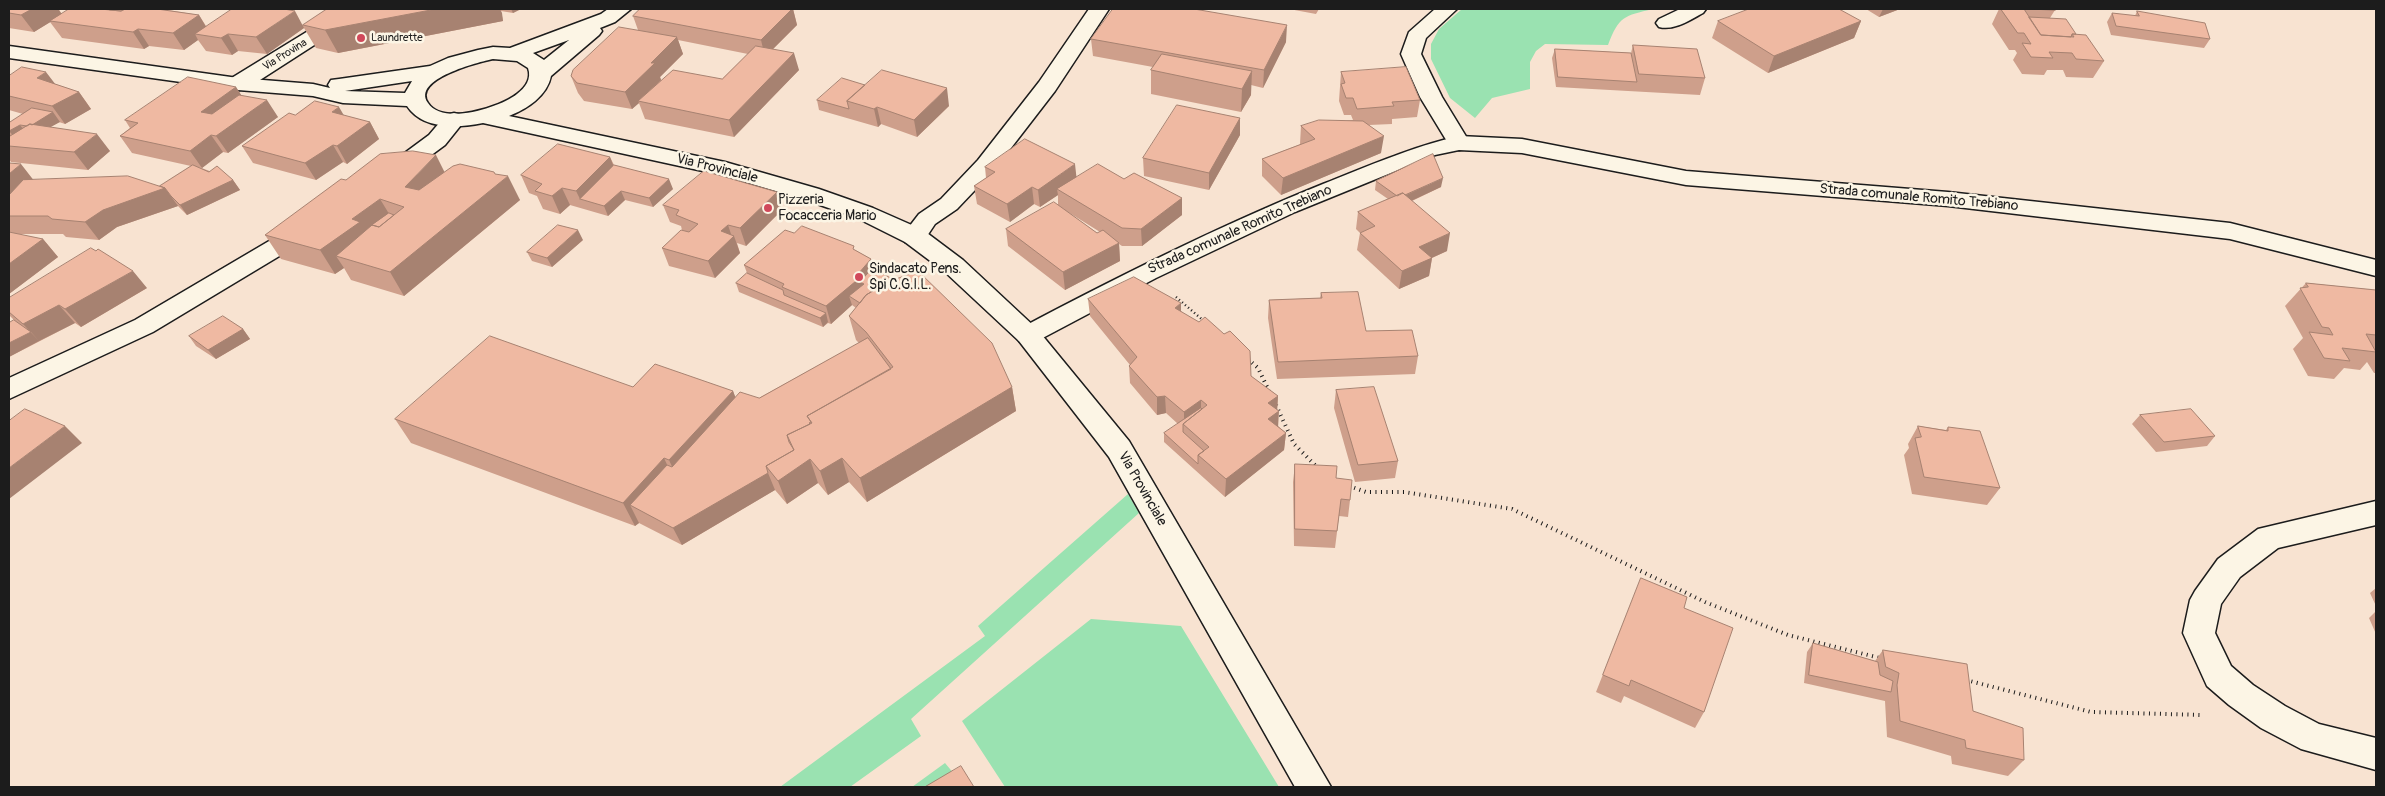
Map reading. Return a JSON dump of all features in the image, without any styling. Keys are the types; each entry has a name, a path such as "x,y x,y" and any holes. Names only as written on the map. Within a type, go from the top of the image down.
{"street":[{"name":"Via Provina","path":"238,84 357,9"},
{"path":"914,236 927,220 949,204 986,165 1047,86 1099,9"},
{"path":"1447,9 1416,36 1411,54 1431,97 1460,143"},
{"path":"1666,23 1696,9"},
{"path":"512,54 614,14"},
{"path":"541,73 532,61 512,54 493,53 472,57 452,63 434,72 419,86 415,100 418,108 426,115 454,120 484,117 508,109 528,97 540,81 541,73 614,14"},
{"path":"9,52 238,84 313,90 343,97 415,100"},
{"path":"313,90 355,82 434,72"},
{"name":"Via Provinciale","path":"528,97 575,136 725,170 866,213 914,236 954,266 1028,336 1119,449 1314,787"},
{"path":"484,117 575,136"},
{"path":"368,189 436,140 454,120"},
{"name":"Strada comunale Romito Trebiano","path":"1028,336 1147,272 1287,207 1428,150 1460,143 1522,146 1686,178 1948,199 2230,231 2376,268"},
{"path":"9,389 144,326 279,248 328,216"},
{"path":"2376,513 2269,538 2229,568 2206,600 2199,633 2219,676 2249,701 2273,717 2313,738 2376,754"}],"path":[{"path":"1147,272 1206,323"},
{"path":"1243,355 1258,368 1294,444 1318,468"},
{"path":"1344,483 1366,492 1404,492 1512,509 1705,602 1788,634 1884,659"},
{"path":"1961,679 2091,712 2206,715"}],"green space":[{"path":"1462,9 1653,9 1629,16 1619,23 1608,45 1545,44 1536,51 1530,62 1530,89 1492,98 1475,118 1450,98 1431,59 1431,44 1439,29"},
{"path":"1128,494 1139,513 911,719 921,736 850,787 780,787 985,636 978,626"},
{"path":"1091,619 1181,626 1279,787 1005,787 962,721"},
{"path":"945,763 965,787 912,787"}],"building":[{"path":"9,9 32,9 21,15 9,13"},
{"path":"69,9 121,11 125,9 157,9 199,15 173,33 138,29 133,32 50,21"},
{"path":"125,9 121,11 110,10"},
{"path":"232,9 284,9 295,11 256,37 228,34 221,38 195,34"},
{"path":"327,9 436,9 325,30 303,25"},
{"path":"640,9 792,9 761,40 633,16"},
{"path":"1113,9 1194,9 1287,25 1264,70 1091,39"},
{"path":"1749,9 1839,9 1861,21 1774,56 1718,21"},
{"path":"2001,9 2024,9 2041,35 2074,37 2072,34 2086,35 2104,61 2076,59 2072,53 2049,52 2053,58 2031,57 2022,43 2031,44 2024,33 2018,33"},
{"path":"2137,11 2205,23 2210,39 2116,26 2112,13 2139,16"},
{"path":"2029,17 2066,19 2076,34 2072,34 2071,37 2041,35"},
{"path":"619,27 677,37 651,63 655,63 625,92 577,83 571,76 573,70"},
{"path":"1633,45 1697,49 1705,78 1639,74"},
{"path":"756,46 794,53 729,120 638,101 673,70 722,79"},
{"path":"1555,49 1631,53 1637,82 1558,77"},
{"path":"1162,54 1252,71 1242,89 1151,70"},
{"path":"22,67 46,72 37,78 79,92 52,106 9,96 9,76"},
{"path":"1406,67 1420,100 1392,102 1394,106 1357,109 1353,98 1346,98 1341,84 1345,83 1341,72"},
{"path":"882,70 947,88 914,120 877,107 874,109 847,101"},
{"path":"188,77 236,87 201,112 212,114 239,95 267,100 216,136 211,135 190,151 120,136 138,123 125,120"},
{"path":"842,78 865,85 847,101 849,109 817,100"},
{"path":"315,101 339,107 332,112 370,122 337,146 333,145 305,163 242,146 289,113 295,115"},
{"path":"1177,105 1240,118 1209,173 1143,158"},
{"path":"32,108 53,112 32,125 20,125 9,131 9,123"},
{"path":"1319,120 1363,121 1384,136 1283,178 1262,159 1315,139 1301,126"},
{"path":"30,124 97,134 74,152 9,146 9,137"},
{"path":"1025,139 1075,164 1038,190 1032,187 1007,204 974,186 995,172 985,167"},
{"path":"558,144 610,157 576,191 562,188 552,196 535,191 542,184 521,175"},
{"path":"413,151 436,155 405,187 419,190 453,166 460,164 508,176 390,272 336,256 372,225 379,227 404,207 380,199 352,219 360,222 320,250 265,235 341,179 346,180 380,154"},
{"path":"1433,154 1443,178 1405,195 1403,193 1397,196 1376,181"},
{"path":"9,163 21,164 9,174"},
{"path":"1098,164 1124,179 1134,173 1182,198 1141,229 1122,228 1057,189"},
{"path":"193,165 209,172 217,166 233,180 180,205 165,188 160,186"},
{"path":"614,165 669,179 649,198 621,191 604,206 580,199"},
{"path":"704,171 777,192 740,228 728,225 721,231 734,236 708,261 662,248 681,230 689,232 698,224 676,215 679,210 663,205"},
{"path":"128,176 165,188 103,210 85,222 52,219 48,216 9,216 9,195 23,180"},
{"path":"1403,193 1450,233 1419,247 1432,258 1402,271 1360,233 1375,226 1358,212"},
{"path":"1054,202 1097,233 1103,230 1119,243 1063,272 1006,229"},
{"path":"389,213 394,215 379,227 372,225"},
{"path":"558,225 578,230 547,258 527,252"},
{"path":"802,226 854,246 853,249 871,259 858,274 862,276 826,306 782,287 784,284 744,265 785,230 794,233"},
{"path":"9,232 43,239 9,264"},
{"path":"91,248 96,251 98,249 133,271 65,309 59,305 23,324 9,312 9,298"},
{"path":"873,268 894,280 866,295 860,303 849,296 864,284 860,282"},
{"path":"918,271 992,343 1012,387 860,478 842,458 820,471 810,459 778,481 766,466 794,450 787,435 812,423 807,416 893,367 866,332 849,316 866,295 886,283"},
{"path":"747,273 783,290 784,295 826,313 820,318 736,283"},
{"path":"1134,277 1181,303 1175,308 1199,322 1205,317 1224,334 1230,331 1250,351 1251,376 1278,396 1268,403 1279,411 1268,419 1286,433 1226,479 1198,455 1209,447 1183,424 1207,405 1201,400 1184,412 1165,396 1157,397 1129,366 1137,357 1088,299"},
{"path":"2306,283 2376,290 2376,335 2366,334 2376,352 2342,348 2350,361 2324,358 2309,332 2333,335 2329,328 2322,327 2300,288 2308,287"},
{"path":"1358,292 1366,331 1412,330 1418,356 1278,362 1269,300 1322,298 1321,293"},
{"path":"223,316 243,329 208,350 189,336"},
{"path":"14,320 31,332 9,343 9,323"},
{"path":"490,336 633,387 655,364 733,391 669,460 664,458 623,503 395,419"},
{"path":"868,338 891,369 807,416 811,422 810,424 787,435 794,450 766,466 768,473 673,528 630,505 667,465 672,467 740,392 759,398"},
{"path":"1374,387 1398,461 1358,465 1336,390"},
{"path":"1201,408 1183,424 1183,432 1204,451 1198,455 1198,464 1164,433"},
{"path":"25,409 65,426 9,468 9,421"},
{"path":"2191,409 2215,436 2164,442 2140,415"},
{"path":"1918,426 1948,431 1948,427 1980,431 2000,488 1924,477 1915,438 1921,437"},
{"path":"1295,464 1337,466 1336,478 1352,480 1350,500 1341,499 1337,531 1295,529"},
{"path":"1641,578 1687,597 1684,608 1733,628 1704,712 1631,680 1629,686 1603,675"},
{"path":"1813,643 1878,662 1880,675 1893,681 1891,692 1809,675"},
{"path":"1883,650 1967,664 1973,711 2023,728 2024,760 1966,748 1965,740 1900,721 1897,685 1899,673 1886,667"},
{"path":"961,766 974,787 925,787"}],"place":[{"name":"Laundrette","path":"361,38"},
{"name":"Pizzeria Focacceria Mario","path":"768,208"},
{"name":"Sindacato Pens. Spi C.G.I.L.","path":"859,277"}]}
